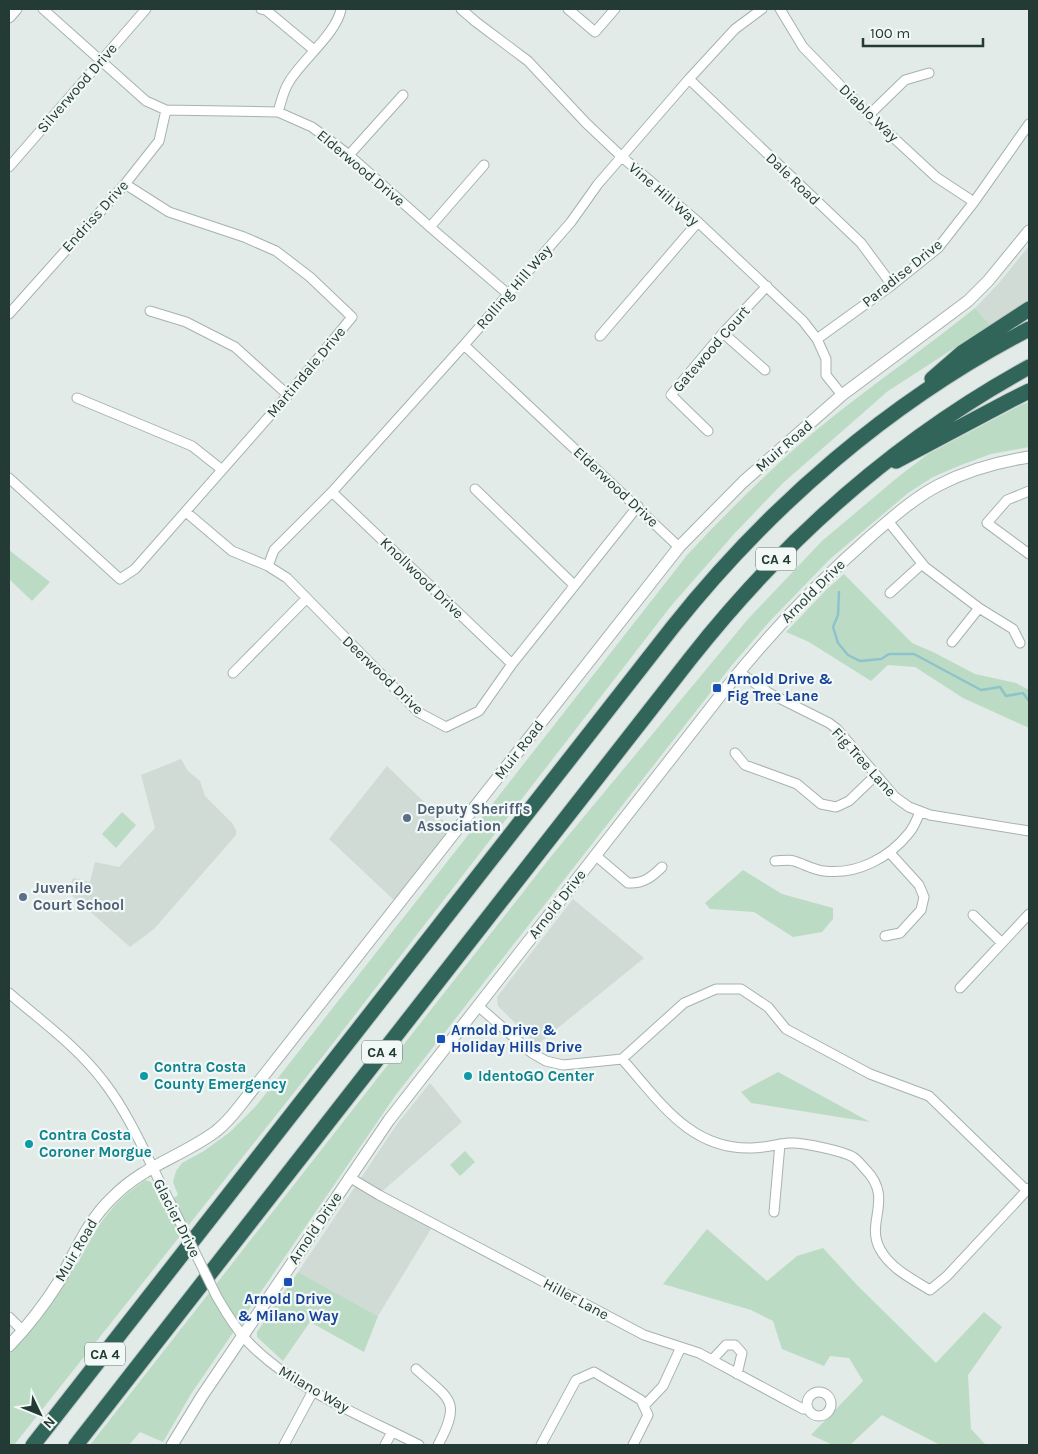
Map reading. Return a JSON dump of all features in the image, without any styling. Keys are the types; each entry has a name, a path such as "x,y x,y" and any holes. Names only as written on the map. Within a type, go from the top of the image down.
{"highway":[{"path":"915,399 935,376 963,352 1029,309"},
{"name":"CA 4","path":"33,1445 708,584 752,537 805,486 855,443 915,399 977,358 1029,329"},
{"name":"CA 4","path":"76,1445 713,630 749,588 787,548 874,470 950,415 1029,367"},
{"path":"874,470 907,457 1029,392"}],"street":[{"path":"9,17 16,9"},
{"name":"Elderwood Drive","path":"43,9 102,60 146,102 166,110 278,112 312,127 349,154 508,294"},
{"name":"Silverwood Drive","path":"9,167 146,9"},
{"path":"262,9 266,10 314,50"},
{"path":"278,112 288,83 330,30 341,9"},
{"name":"Vine Hill Way","path":"462,9 476,22 528,61 586,123 622,157 698,222 803,321 817,339 826,359 826,375 842,396"},
{"path":"568,9 595,32 615,9"},
{"name":"Rolling Hill Way","path":"268,566 274,550 332,492 464,345 571,222 598,184 689,79 735,29 762,9"},
{"name":"Diablo Way","path":"780,9 803,47 869,115 936,177 974,202"},
{"path":"869,115 905,80 928,73"},
{"name":"Dale Road","path":"689,79 861,243 892,284"},
{"path":"349,154 403,95"},
{"name":"Endriss Drive","path":"9,314 125,184 159,141 166,110"},
{"name":"Paradise Drive","path":"817,339 938,248 974,202 1029,124"},
{"path":"430,227 484,165"},
{"name":"Martindale Drive","path":"9,478 120,579 135,569 186,512 221,469 288,395 352,317 310,277 276,251 244,237 169,212 125,184"},
{"path":"600,336 698,222"},
{"name":"Muir Road","path":"9,1346 24,1331 60,1280 88,1227 113,1196 131,1181 216,1131 240,1108 679,547 743,482 842,396 968,301 988,281 1029,231"},
{"name":"Gatewood Court","path":"708,431 671,395 723,333 767,286"},
{"path":"150,311 186,322 235,348 288,395"},
{"path":"723,333 765,370"},
{"name":"Elderwood Drive","path":"464,345 638,506 679,547"},
{"path":"77,398 192,446 221,469"},
{"name":"Arnold Drive","path":"172,1445 242,1336 398,1108 739,672 811,591 836,566 914,501 966,472 993,463 1029,457"},
{"path":"475,489 574,584"},
{"path":"1029,490 1007,500 987,523 1029,554"},
{"name":"Knollwood Drive","path":"332,492 512,664"},
{"name":"Deerwood Drive","path":"186,512 232,551 268,566 287,578 418,712 446,727 479,711 512,664 574,584 638,506"},
{"path":"888,522 922,564 980,608 1013,629 1020,643"},
{"path":"890,593 922,564"},
{"path":"233,673 306,599"},
{"path":"952,642 980,608"},
{"name":"Fig Tree Lane","path":"739,672 769,693 833,726 895,798 908,807 920,812 947,818 1029,831"},
{"path":"735,753 745,765 797,784 821,804 836,807 849,801 876,775"},
{"path":"775,860 793,860 824,872 847,871 864,867 890,853 910,832 920,812"},
{"path":"885,936 900,933 920,910 924,897 918,885 890,853"},
{"path":"595,855 628,883 643,882 651,878 662,867"},
{"path":"960,988 1029,914"},
{"path":"973,915 1002,943"},
{"path":"478,1006 532,1053 546,1061 563,1065 622,1059 684,1003 716,989 741,989 768,1007 786,1029 870,1074 930,1096 1028,1190 947,1276 930,1290 904,1274 891,1263 880,1249 875,1232 879,1204 878,1191 874,1179 853,1157 792,1143 752,1148 733,1147 697,1135 677,1120 622,1059"},
{"name":"Glacier Drive","path":"9,992 71,1046 104,1082 128,1120 217,1298 226,1312"},
{"path":"774,1212 780,1144"},
{"name":"Hiller Lane","path":"349,1178 644,1335 699,1353 803,1409 808,1408"},
{"name":"Milano Way","path":"226,1312 242,1336 278,1369 313,1391 419,1445"},
{"path":"9,1316 24,1331"},
{"path":"712,1360 726,1345 735,1345 742,1353 737,1374"},
{"path":"644,1406 663,1386 681,1347"},
{"path":"416,1369 450,1400 451,1419 438,1445"},
{"path":"541,1445 576,1380 594,1372 642,1400 648,1415 633,1445"},
{"path":"284,1445 313,1391"},
{"path":"385,1445 392,1432"}],"shaded area":[{"path":"1029,246 1029,302 990,325 975,308 999,283"},
{"path":"181,759 188,771 200,781 205,796 232,823 236,830 236,835 154,929 130,947 68,892 73,878 90,882 95,862 119,867 155,828 141,775"},
{"path":"387,766 455,832 398,904 329,839"},
{"path":"573,899 644,958 537,1045 498,1006 497,997"},
{"path":"430,1083 462,1122 379,1194 434,1224 378,1316 298,1272 397,1124"}],"green space":[{"path":"975,308 990,325 888,391 783,483 734,534 671,606 327,1051 14,1445 9,1445 9,1346 70,1260 78,1263 108,1213 127,1194 145,1180 151,1182 162,1206 178,1195 173,1182 176,1171 182,1163 204,1151 230,1132 256,1106 688,554 759,482 815,431"},
{"path":"1029,402 1029,447 991,454 961,465 933,477 908,493 830,559 770,621 732,665 395,1096 191,1394 163,1442 140,1432 129,1445 90,1445 553,854 748,619 822,541 898,477 928,454"},
{"path":"9,550 50,582 32,601 9,579"},
{"path":"844,574 912,643 975,674 1016,683 1029,690 1029,728 963,698 915,667 888,665 871,681 809,642 786,632"},
{"path":"122,812 136,825 116,848 102,834"},
{"path":"743,870 782,894 833,908 833,919 822,932 793,937 754,912 710,909 705,903"},
{"path":"778,1072 870,1122 751,1103 741,1092"},
{"path":"465,1151 475,1162 460,1176 450,1165"},
{"path":"707,1229 767,1281 797,1256 823,1248 857,1285 936,1363 984,1312 1002,1327 968,1375 971,1429 986,1445 940,1445 882,1415 850,1445 833,1445 811,1435 863,1381 849,1358 830,1356 824,1366 782,1349 773,1321 751,1310 663,1284"},
{"path":"298,1272 378,1316 364,1352 310,1322 283,1361 257,1337 257,1332"}],"waterway":[{"path":"839,592 838,615 833,627 838,643 848,655 860,661 881,659 889,654 914,654 981,690 1000,687 1006,696 1023,693 1029,701"}],"place":[{"name":"Arnold Drive & Fig Tree Lane","path":"717,688"},
{"name":"Deputy Sheriff's Association","path":"407,818"},
{"name":"Juvenile Court School","path":"23,897"},
{"name":"Arnold Drive & Holiday Hills Drive","path":"441,1039"},
{"name":"Contra Costa County Emergency","path":"144,1076"},
{"name":"IdentoGO Center","path":"468,1076"},
{"name":"Contra Costa Coroner Morgue","path":"29,1144"},
{"name":"Arnold Drive & Milano Way","path":"288,1282"}]}
